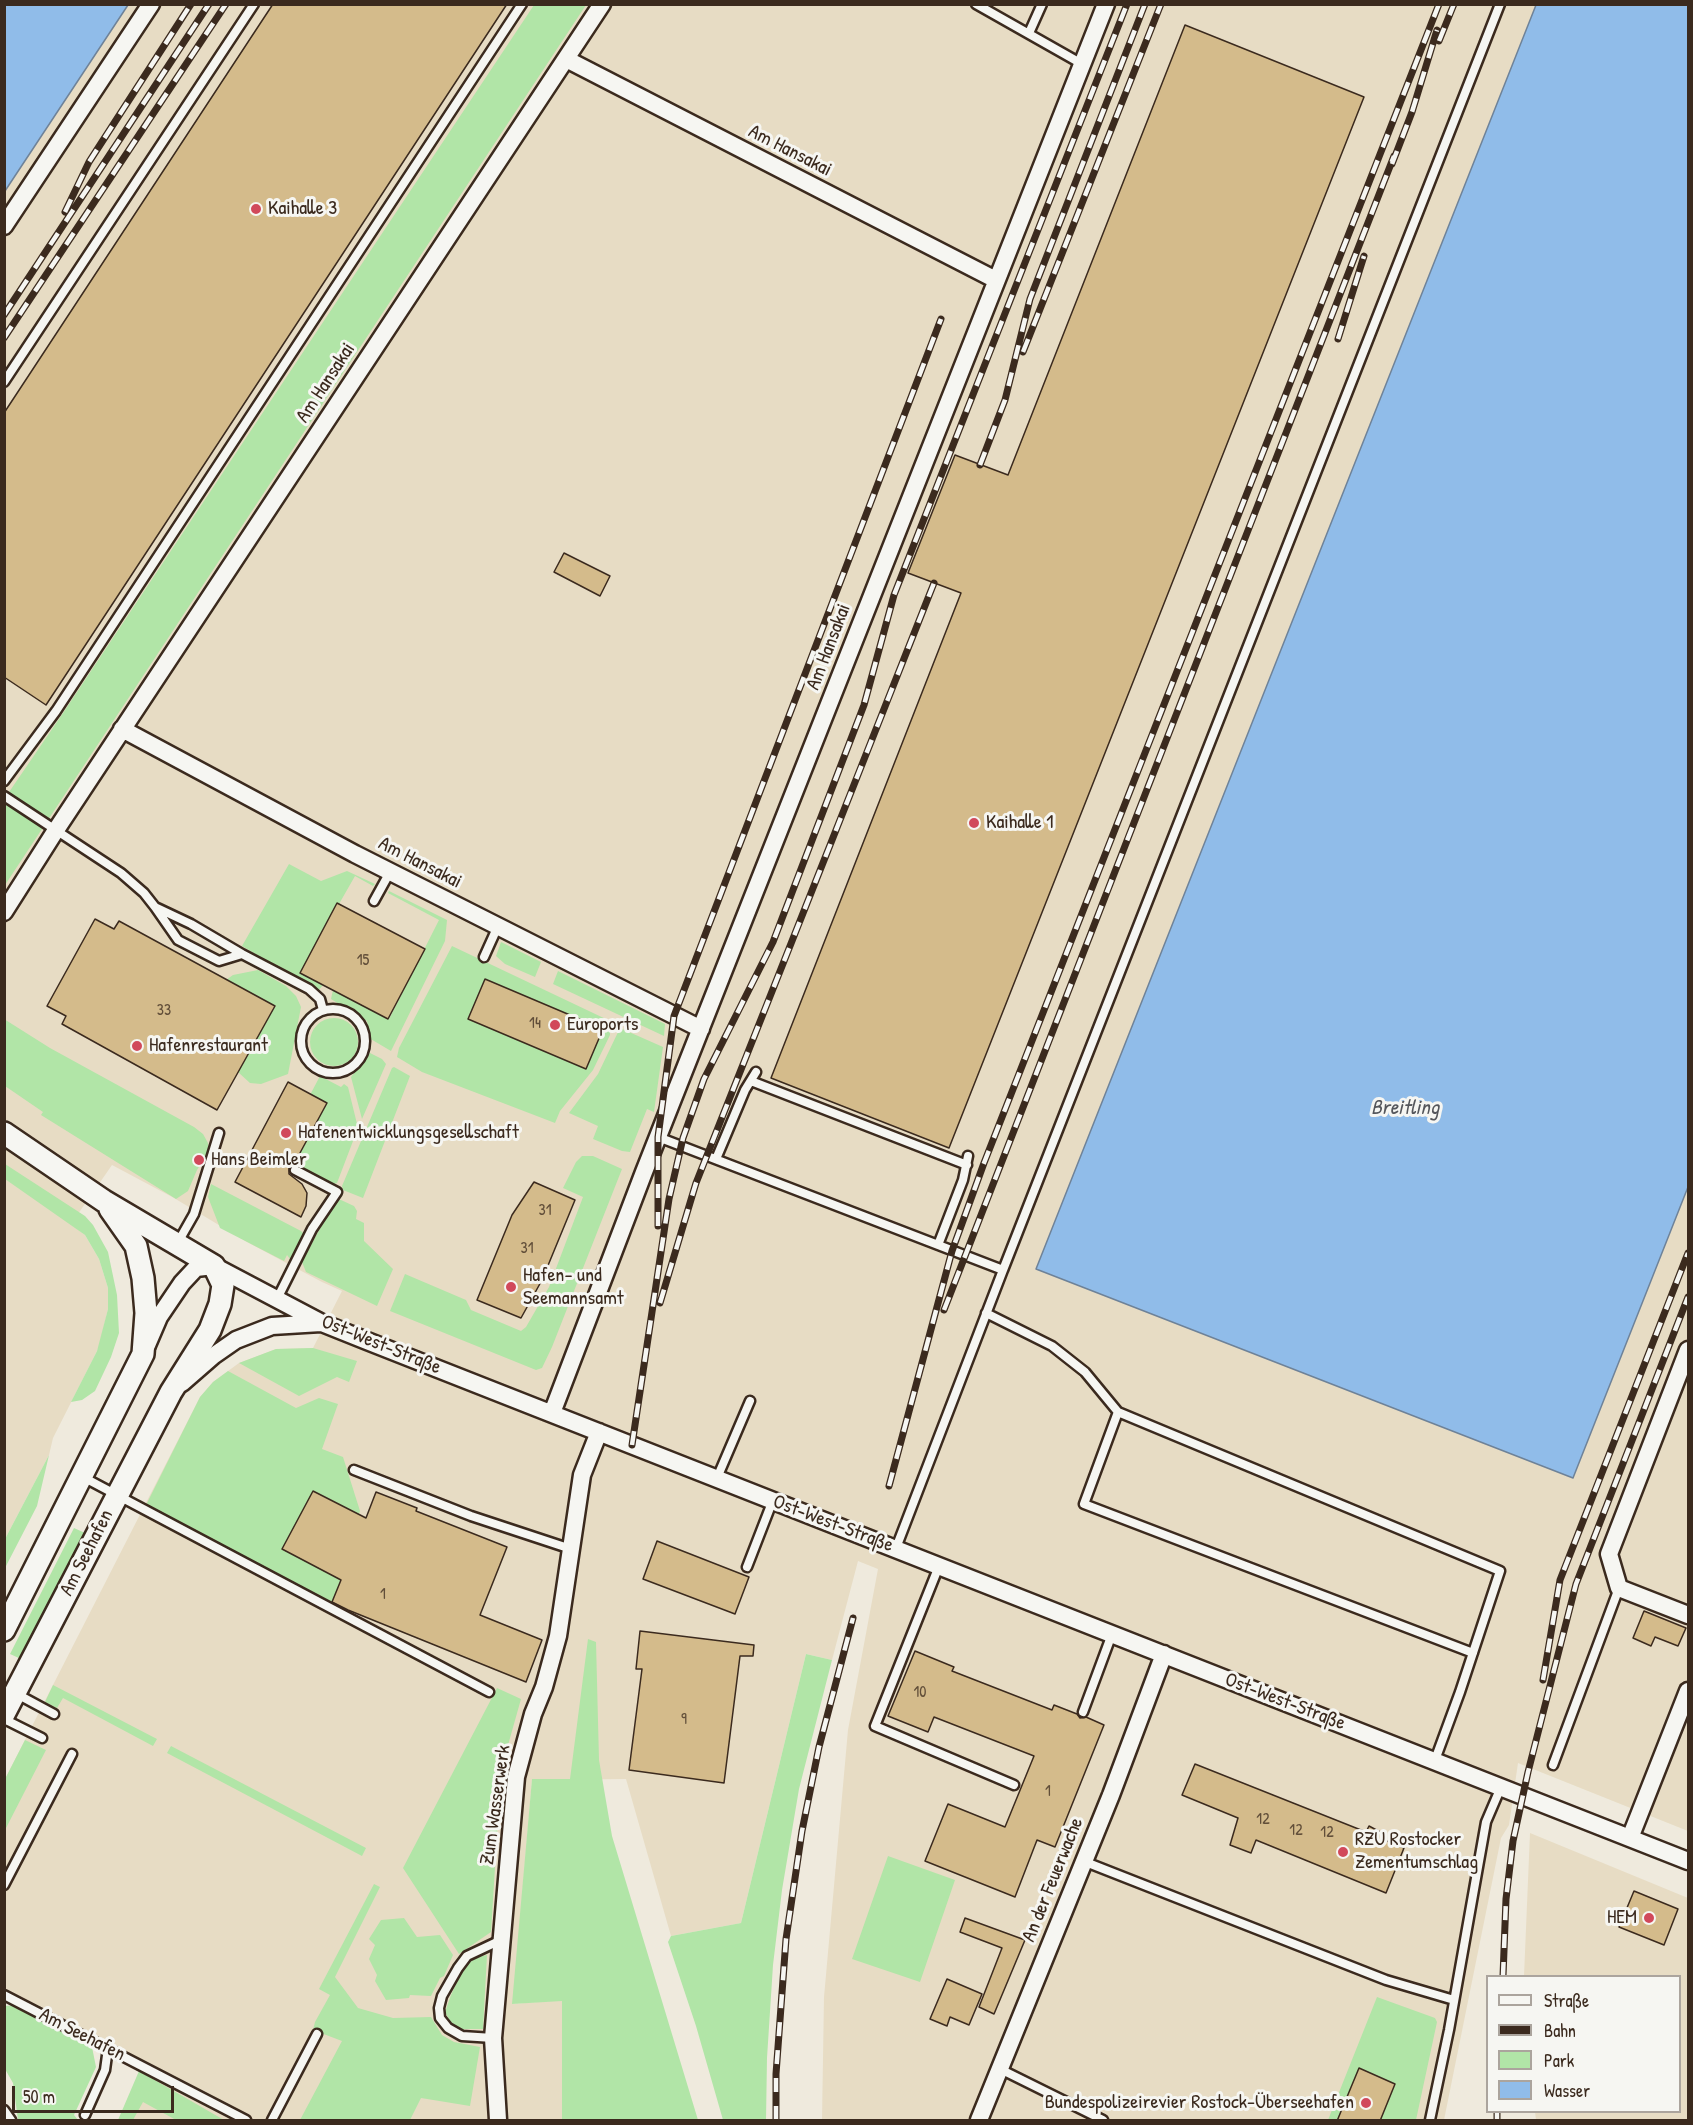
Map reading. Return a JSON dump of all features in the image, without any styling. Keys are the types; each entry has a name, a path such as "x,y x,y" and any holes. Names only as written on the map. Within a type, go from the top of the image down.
{"street":[{"path":"4,226 150,4"},
{"name":"Am Hansakai","path":"4,912 122,729 602,4"},
{"name":"Am Hansakai","path":"552,1413 658,1137 1106,4"},
{"name":"Am Hansakai","path":"566,59 996,280"},
{"name":"Am Hansakai","path":"122,729 390,872 701,1029"},
{"name":"Ost-West-Straße","path":"4,1133 104,1201 176,1245 322,1323 1630,1838 1687,1856"},
{"name":"Am Seehafen","path":"104,1201 136,1246 147,1313 143,1354"},
{"name":"Am Seehafen","path":"4,1630 143,1354 159,1317 182,1283 196,1268 214,1266 223,1285 220,1304 210,1330 171,1392 8,1705"},
{"name":"Am Seehafen","path":"171,1392 213,1356 237,1340 272,1326 322,1323"},
{"path":"1689,1350 1609,1554 1619,1588 1689,1615"},
{"name":"Zum Wasserwerk","path":"498,2121 493,2038 516,1777 558,1636 582,1475 599,1432"},
{"name":"An der Feuerwache","path":"979,2121 1111,1795 1164,1654"},
{"path":"1630,1838 1689,1691"}],"lane":[{"path":"4,382 254,4"},
{"path":"4,782 56,711 522,4"},
{"path":"976,4 1082,64"},
{"path":"1029,33 1042,4"},
{"path":"896,1548 1500,4"},
{"path":"4,796 121,873 144,893 177,940 219,962 242,954"},
{"path":"374,901 390,872"},
{"path":"155,907 191,924 309,989 320,999 323,1010"},
{"path":"484,957 498,926"},
{"path":"332,1008 341,1010 357,1020 362,1028 365,1046 361,1057 354,1066 344,1071 333,1073 312,1066 301,1049 300,1039 307,1021 323,1010 332,1008"},
{"path":"716,1159 745,1090 756,1072"},
{"path":"751,1081 967,1161 938,1245"},
{"path":"176,1245 194,1214 219,1133"},
{"path":"658,1137 1003,1270"},
{"path":"277,1299 312,1229 337,1192 295,1170"},
{"path":"986,1313 1052,1346 1085,1372 1118,1412 1500,1571 1435,1760"},
{"path":"717,1478 750,1401"},
{"path":"1118,1412 1084,1504 1473,1653"},
{"path":"354,1470 471,1516 571,1549"},
{"path":"81,1476 489,1692"},
{"path":"747,1568 773,1500"},
{"path":"939,1566 875,1726 1014,1785"},
{"path":"1553,1766 1619,1588"},
{"path":"1083,1712 1113,1634"},
{"path":"8,1705 54,1714"},
{"path":"8,1705 42,1738"},
{"path":"4,1885 72,1754"},
{"path":"1430,2121 1486,1822 1500,1787"},
{"path":"1083,1861 1394,1983 1454,2000"},
{"path":"493,2038 462,2036 448,2028 440,2018 439,2008 442,1996 467,1956 502,1940"},
{"name":"Am Seehafen","path":"4,1995 160,2074 246,2121"},
{"path":"272,2121 317,2034"},
{"path":"85,2115 105,2070 108,2048"},
{"path":"999,2069 1103,2121"},
{"path":"4,2110 11,2121"}],"shaded area":[{"path":"128,5 1536,5 1036,1269 1573,1478 1688,1187 1688,1831 1518,1763 1509,1825 1501,1838 1444,2120 822,2120 824,1997 848,1730 878,1569 858,1561 832,1660 806,1654 741,1923 671,1936 626,1779 532,1780 513,2004 562,2000 562,2120 126,2120 153,2072 5,1995 5,1779 200,1397 213,1382 239,1363 276,1349 313,1348 342,1291 247,1242 174,1198 112,1165 71,1224 85,1235 99,1259 108,1288 108,1309 101,1339 53,1438 49,1455 5,1539 5,191"},
{"path":"1530,1833 1688,1898 1688,2120 1536,2120 1535,2113 1681,2113 1681,1975 1524,1975"}],"green space":[{"path":"534,5 586,5 5,885 5,798"},
{"path":"289,864 321,881 347,871 375,884 373,886 355,876 339,904 337,903 300,973 323,985 318,991 242,946"},
{"path":"389,891 447,920 445,941 391,1051 369,1038 367,1021 331,999 333,990 389,1019 439,920 388,893"},
{"path":"501,942 541,962 535,977 505,964 496,956"},
{"path":"452,946 610,1021 610,1035 593,1070 560,1111 555,1123 422,1072 397,1057 399,1048"},
{"path":"258,970 286,986 296,996 301,1007 288,1074 261,1084 250,1083 238,1072 274,1006 226,980 233,975"},
{"path":"558,971 665,1024 664,1036 553,984"},
{"path":"334,1018 351,1025 358,1042 351,1059 334,1066 317,1059 310,1042 317,1025"},
{"path":"4,1019 50,1048 203,1134 209,1151 188,1191 176,1199 41,1115 43,1112 5,1086"},
{"path":"620,1028 663,1047 654,1112 647,1109 630,1152 593,1139 598,1126 569,1113 598,1074"},
{"path":"370,1053 382,1059 386,1064 362,1119 351,1077"},
{"path":"394,1067 410,1076 363,1198 343,1190 342,1186"},
{"path":"320,1076 341,1087 344,1084 348,1087 358,1128 337,1183 333,1184 295,1163 327,1103 310,1095"},
{"path":"582,1156 593,1156 622,1169 542,1368 536,1370 390,1311 405,1274 466,1300 471,1310 521,1331 526,1327 549,1287 583,1197 563,1188 576,1162"},
{"path":"5,1164 85,1216 93,1225 108,1252 117,1295 119,1333 95,1391 82,1400 71,1402 97,1351 108,1309 108,1288 99,1259 85,1235 5,1179"},
{"path":"211,1184 301,1231 304,1234 293,1257 290,1259 287,1255 284,1261 220,1228 208,1197"},
{"path":"335,1200 341,1200 354,1206 357,1211 356,1219 364,1223 364,1241 393,1269 377,1306 306,1272 302,1262"},
{"path":"313,1348 357,1361 349,1382 337,1377 299,1396 239,1363 276,1349"},
{"path":"228,1371 296,1408 319,1398 338,1404 322,1449 343,1457 360,1511 341,1561 346,1566 332,1604 146,1505 200,1397 213,1382"},
{"path":"49,1455 37,1506 5,1568 5,1539"},
{"path":"74,1528 85,1533 21,1659 10,1654"},
{"path":"588,1639 596,1642 599,1760 612,1836 698,2120 562,2120 562,2001 512,2004 532,1779 570,1779"},
{"path":"806,1654 832,1660 799,1789 782,1890 773,1965 766,2120 723,2120 696,2026 668,1942 671,1936 741,1923"},
{"path":"53,1685 157,1739 153,1746 63,1698 57,1708 45,1702"},
{"path":"497,1688 521,1699 501,1770 491,1932 459,1954 403,1868"},
{"path":"25,1740 46,1750 5,1830 5,1779"},
{"path":"171,1746 366,1848 362,1856 167,1753"},
{"path":"888,1856 955,1880 920,1982 852,1959"},
{"path":"374,1884 380,1887 335,1977 358,2008 393,2018 431,2017 442,2035 454,2042 480,2047 470,2106 421,2098 410,2120 300,2120 342,2041 313,2030 330,1995 319,1989"},
{"path":"404,1918 417,1937 440,1935 453,1955 444,1976 440,1978 431,1996 410,1995 409,1998 386,2000 375,1981 377,1975 369,1959 375,1945 369,1939 381,1920"},
{"path":"487,1955 483,2029 459,2029 450,2021 445,2012 451,1995 465,1965 478,1957"},
{"path":"1377,1997 1435,2018 1437,2022 1416,2120 1328,2120"},
{"path":"20,2005 91,2042 96,2067 74,2115 78,2120 18,2120 13,2083 5,2069 4,2006"},
{"path":"139,2071 224,2120 176,2120 143,2102 133,2120 118,2120"}],"water":[{"path":"4,5 128,5 5,191"},
{"name":"Breitling","path":"1536,5 1688,5 1688,1187 1573,1478 1036,1269"}],"building":[{"name":"Kaihalle 3","path":"273,4 507,4 46,705 4,677 4,413"},
{"name":"Kaihalle 1","path":"1185,25 1364,97 949,1148 771,1078 961,593 908,573 955,455 1008,475"},
{"path":"564,553 610,576 600,596 554,572"},
{"path":"337,903 425,949 388,1019 300,973"},
{"path":"95,919 114,929 119,921 275,1006 217,1110 62,1024 66,1016 47,1006"},
{"path":"485,979 603,1029 586,1069 468,1019"},
{"name":"Hafenentwicklungsgesellschaft","path":"288,1082 327,1103 294,1164 289,1168 289,1174 302,1184 307,1193 306,1206 301,1217 235,1182"},
{"path":"534,1182 575,1200 542,1280 521,1318 477,1300 512,1215"},
{"path":"313,1491 366,1518 376,1492 417,1508 416,1511 507,1547 480,1615 542,1640 526,1682 332,1602 341,1580 282,1549"},
{"path":"657,1541 749,1577 735,1614 643,1579"},
{"path":"1644,1611 1686,1628 1678,1646 1655,1637 1651,1646 1633,1638"},
{"path":"640,1631 754,1645 753,1656 740,1656 724,1783 629,1770 642,1669 636,1669"},
{"path":"915,1651 954,1667 952,1671 1052,1710 1054,1705 1077,1714 1080,1718 1086,1717 1104,1725 1055,1847 1037,1840 1015,1897 925,1861 948,1804 1005,1827 1034,1756 934,1717 928,1732 888,1716"},
{"path":"1195,1764 1366,1832 1369,1826 1384,1834 1382,1839 1404,1848 1386,1893 1256,1840 1251,1853 1230,1845 1238,1818 1182,1795"},
{"name":"HEM","path":"1634,1891 1678,1909 1664,1945 1619,1927"},
{"path":"965,1918 1025,1940 994,2014 979,2007 1002,1948 960,1932"},
{"path":"947,1979 982,1994 969,2025 950,2017 947,2026 930,2019"},
{"name":"Bundespolizeirevier Rostock-Überseehafen","path":"1359,2068 1395,2084 1380,2121 1337,2121"}],"railway":[{"path":"65,212 89,162 191,4"},
{"path":"4,315 209,4"},
{"path":"4,338 226,4"},
{"path":"632,1445 669,1199 683,1138 704,1079 773,942 864,705 894,595 1127,4"},
{"path":"980,465 1005,400 1030,299 1145,4"},
{"path":"1023,352 1161,4"},
{"path":"889,1486 952,1251 984,1163 1439,4"},
{"path":"1439,41 1454,4"},
{"path":"1392,164 1412,112 1437,30"},
{"path":"944,1310 1394,156"},
{"path":"1338,339 1364,256"},
{"path":"658,1226 658,1137 674,1016 941,319"},
{"path":"660,1303 696,1183 934,583"},
{"path":"1543,1680 1560,1580 1688,1253"},
{"path":"1503,1975 1506,1899 1513,1841 1528,1772 1576,1584 1688,1297"},
{"path":"776,2120 776,2074 786,1939 802,1831 819,1747 853,1618"},
{"path":"1497,2113 1497,2120"}],"place":[{"name":"Kaihalle 3","path":"256,209"},
{"name":"Kaihalle 1","path":"974,823"},
{"name":"Euroports","path":"555,1025"},
{"name":"Hafenrestaurant","path":"137,1046"},
{"name":"Hafenentwicklungsgesellschaft","path":"286,1133"},
{"name":"Hans Beimler","path":"199,1160"},
{"name":"Hafen- und Seemannsamt","path":"511,1287"},
{"name":"RZU Rostocker Zementumschlag","path":"1343,1852"},
{"name":"HEM","path":"1649,1918"},
{"name":"Bundespolizeirevier Rostock-Überseehafen","path":"1366,2103"}]}
